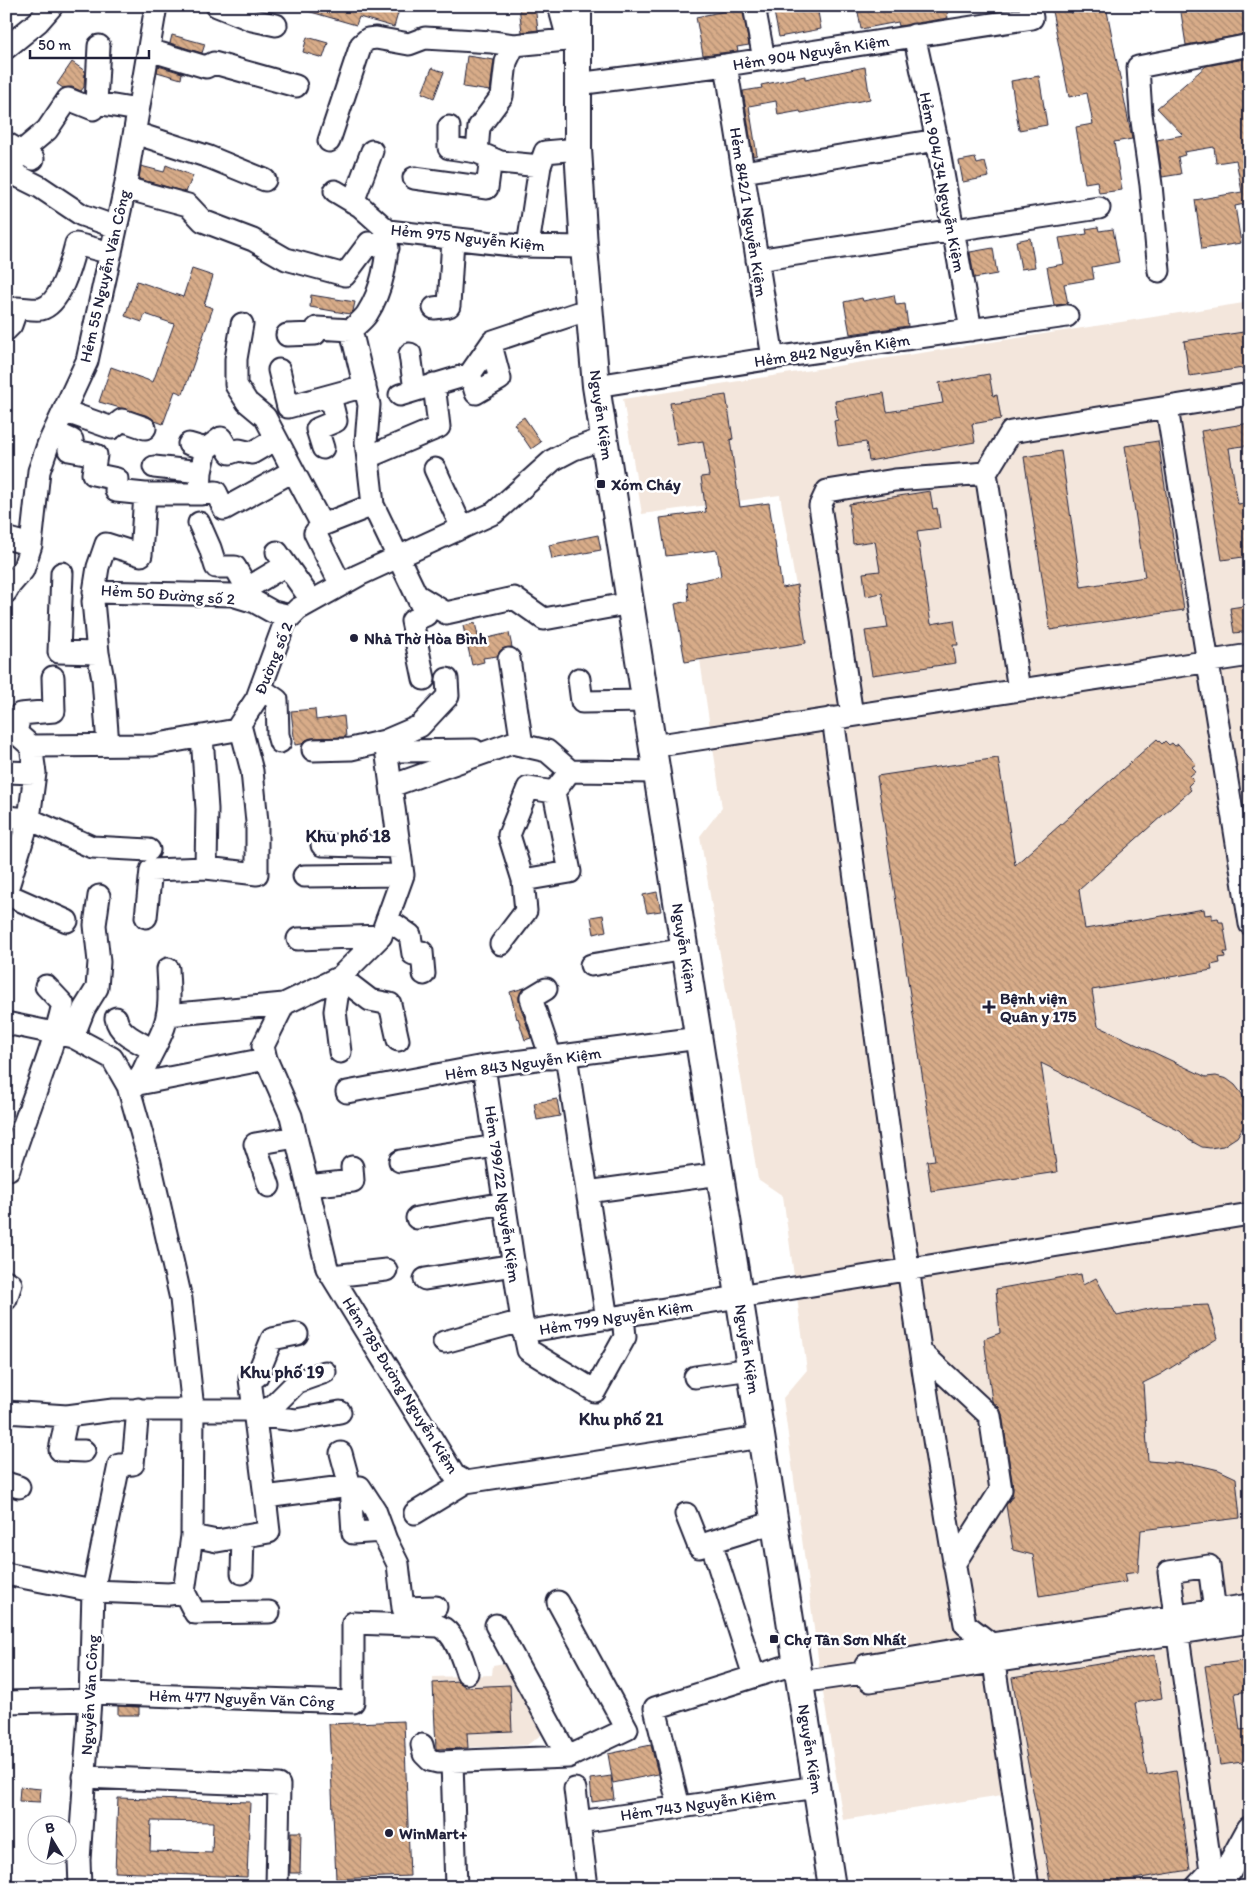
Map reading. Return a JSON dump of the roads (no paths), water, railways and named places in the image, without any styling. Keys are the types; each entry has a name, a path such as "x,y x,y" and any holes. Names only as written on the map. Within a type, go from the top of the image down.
{"main road":[{"name":"Nguyễn Kiệm","path":"578,6 572,39 578,84 578,149 596,386 832,1887"},
{"path":"1219,1887 1250,1830"}],"street":[{"path":"6,48 38,22 52,6"},
{"name":"Hẻm 55 Nguyễn Văn Công","path":"6,592 24,570 31,545 39,471 54,432 87,361 125,188 156,6"},
{"path":"217,6 252,20 276,25"},
{"path":"329,141 361,45 364,41 376,38 413,44 425,38 514,45 572,39 559,6"},
{"path":"754,6 764,59"},
{"name":"Hẻm 904 Nguyễn Kiệm","path":"578,84 726,65 1032,18 1030,6"},
{"name":"Hẻm 904/34 Nguyễn Kiệm","path":"914,35 937,140 971,330"},
{"path":"414,178 487,188 479,127 502,96 506,62 514,45"},
{"path":"1159,271 1151,185 1141,114 1138,67 1250,45"},
{"path":"99,46 96,103 93,109 68,99 47,130 14,148 8,171 40,187 82,215 116,228"},
{"path":"149,50 206,67 214,63 296,86"},
{"name":"Hẻm 842/1 Nguyễn Kiệm","path":"726,65 773,358"},
{"path":"96,103 138,110"},
{"path":"450,127 448,148 484,155 500,162 540,166"},
{"path":"134,133 209,157 265,180"},
{"path":"743,172 937,140"},
{"path":"528,246 540,166 545,152 578,149"},
{"path":"353,202 372,151"},
{"path":"125,188 188,205 203,221 253,240 286,259 346,275 382,241 388,257 381,285 367,315 351,330 317,328 315,334 287,336"},
{"name":"Hẻm 975 Nguyễn Kiệm","path":"335,191 372,216 382,241 453,239 528,246 584,247"},
{"path":"757,260 1098,208"},
{"path":"434,308 449,306 453,239"},
{"path":"6,330 10,326 12,306 41,309 54,302 70,269 76,244 111,253"},
{"path":"416,389 470,374 493,341 590,309"},
{"name":"Hẻm 842 Nguyễn Kiệm","path":"596,386 773,358 1067,316"},
{"path":"242,324 236,360 236,385 248,402 265,417 322,525"},
{"path":"351,330 369,405 366,442 373,505 426,615 412,621 424,679"},
{"path":"368,458 439,427 416,389 410,354"},
{"path":"200,494 201,472 198,446 221,438 230,453 239,450 252,453 275,436 288,408 280,370"},
{"path":"288,408 365,386"},
{"path":"1019,690 986,473 1011,432 1250,394"},
{"path":"323,448 317,429 336,421 330,396"},
{"path":"1167,408 1208,662 1242,829 1250,924"},
{"path":"64,411 112,428 122,420 145,428"},
{"path":"54,432 72,440 69,450 96,455 93,474 117,480 116,491 145,494 200,494 216,492 224,509 293,471"},
{"name":"Đường số 2","path":"240,725 258,698 285,622 298,609 341,585 494,513 553,460 574,449 605,438"},
{"path":"154,467 201,472"},
{"path":"435,469 462,528"},
{"path":"986,473 895,480 827,491 820,506 842,717 909,1269 921,1352 965,1624 992,1653 1028,1887"},
{"name":"Hẻm 50 Đường số 2","path":"145,494 141,554 106,544 98,568 94,592 247,595 273,612 291,616"},
{"path":"341,585 315,533 322,525 373,505"},
{"path":"199,524 216,567 235,567 247,595 282,558 312,601"},
{"path":"6,538 31,545"},
{"path":"62,573 59,652 98,653"},
{"path":"418,596 446,613 514,598 544,619 631,603"},
{"path":"93,601 98,653 103,679 108,745"},
{"path":"653,746 1250,655"},
{"path":"509,659 522,745"},
{"path":"53,677 54,711 20,714 18,734 35,773 29,819 6,894 67,921"},
{"path":"579,679 582,702 646,701"},
{"path":"390,748 420,726 448,696 447,680"},
{"path":"261,689 278,700 278,735 280,742"},
{"path":"18,734 108,745 153,745 236,730 240,725"},
{"path":"146,917 151,870 206,868 257,874 257,822 252,771 240,725"},
{"path":"202,736 207,809 206,868"},
{"path":"391,786 512,742 547,751 570,771 657,772"},
{"path":"313,750 390,748 492,749"},
{"path":"167,1015 284,1004 340,978 384,927 403,875 391,786 390,748"},
{"path":"523,880 570,872 554,792 570,771"},
{"path":"6,772 35,773"},
{"path":"501,944 526,911 523,880 509,835 528,788 554,792"},
{"path":"6,817 29,819 92,846 149,850"},
{"path":"322,845 399,847"},
{"path":"304,876 403,875"},
{"path":"6,1168 10,1169 12,1136 65,1035 84,1009 96,988 99,962 95,925 99,896"},
{"path":"298,940 384,927 410,934 414,954 422,952 424,974"},
{"path":"591,964 685,949"},
{"path":"133,1085 142,1072 164,1028 170,1003 168,970"},
{"path":"340,978 370,1000 390,1004 398,1040"},
{"path":"340,978 335,1010 340,1052"},
{"path":"46,986 63,1004 65,1035"},
{"path":"546,988 531,998 559,1057 615,1318"},
{"path":"133,1085 266,1059 264,1046 284,1004"},
{"path":"116,1018 117,1024 122,1031 153,1050"},
{"path":"6,1023 65,1035 112,1058 133,1085 181,1299 193,1409 192,1536 184,1592 194,1613 269,1612"},
{"name":"Hẻm 843 Nguyễn Kiệm","path":"347,1092 484,1066 699,1038"},
{"name":"Hẻm 785 Đường Nguyễn Kiệm","path":"266,1059 291,1116 327,1268 454,1475 466,1482 762,1437"},
{"name":"Hẻm 799/22 Nguyễn Kiệm","path":"484,1066 528,1350 595,1391 625,1337 615,1318"},
{"path":"269,1186 255,1144 296,1138"},
{"path":"400,1160 496,1146"},
{"path":"308,1186 353,1181 352,1167"},
{"path":"587,1192 720,1174"},
{"path":"417,1218 505,1204"},
{"name":"Hẻm 799 Nguyễn Kiệm","path":"444,1342 523,1326 615,1318 1250,1214"},
{"path":"425,1279 514,1265"},
{"path":"332,1276 386,1270"},
{"path":"192,1536 217,1541 269,1532 250,1379 258,1376 272,1339 296,1334"},
{"path":"921,1352 990,1416 1000,1490 954,1564"},
{"path":"695,1377 751,1369"},
{"path":"254,1416 274,1406 296,1382 325,1372"},
{"name":"Nguyễn Văn Công","path":"80,1887 79,1860 90,1697 93,1591 119,1465 133,1464 138,1409"},
{"path":"6,1412 67,1416 113,1410 193,1409 250,1410 254,1416"},
{"path":"254,1416 296,1420 340,1412"},
{"path":"67,1416 60,1450 84,1451"},
{"path":"341,1453 350,1486 353,1533 383,1531"},
{"path":"415,1513 466,1482"},
{"path":"265,1497 350,1486 360,1487 375,1510 398,1564 403,1608 436,1607"},
{"path":"686,1514 699,1547 775,1522"},
{"path":"242,1573 243,1536"},
{"path":"711,1542 754,1676"},
{"path":"1196,1887 1211,1871 1169,1572 1209,1566 1216,1619"},
{"path":"6,1574 93,1591 169,1594 184,1592"},
{"path":"422,1745 424,1754 430,1760 452,1762 568,1757 627,1729 558,1602"},
{"path":"1216,1619 1250,1604"},
{"path":"679,1807 655,1708 754,1676 799,1672 862,1673 870,1681 992,1653 1216,1619 1250,1622"},
{"name":"Hẻm 477 Nguyễn Văn Công","path":"90,1697 354,1702 353,1623 439,1626 445,1628 454,1643 466,1673"},
{"path":"496,1626 568,1757"},
{"path":"6,1702 90,1697"},
{"path":"452,1762 456,1887"},
{"path":"84,1777 279,1785 277,1887"},
{"name":"Hẻm 743 Nguyễn Kiệm","path":"579,1822 817,1787"},
{"path":"575,1789 587,1887"}],"place":[{"name":"Xóm Cháy","path":"601,484"},
{"name":"Nhà Thờ Hòa Bình","path":"354,638"},
{"name":"Bệnh viện Quân y 175","path":"989,1007"},
{"name":"Chợ Tân Sơn Nhất","path":"774,1639"},
{"name":"WinMart+","path":"389,1833"}],"district":[{"name":"Khu phố 18","path":"348,836"},
{"name":"Khu phố 19","path":"282,1372"},
{"name":"Khu phố 21","path":"621,1419"}]}
